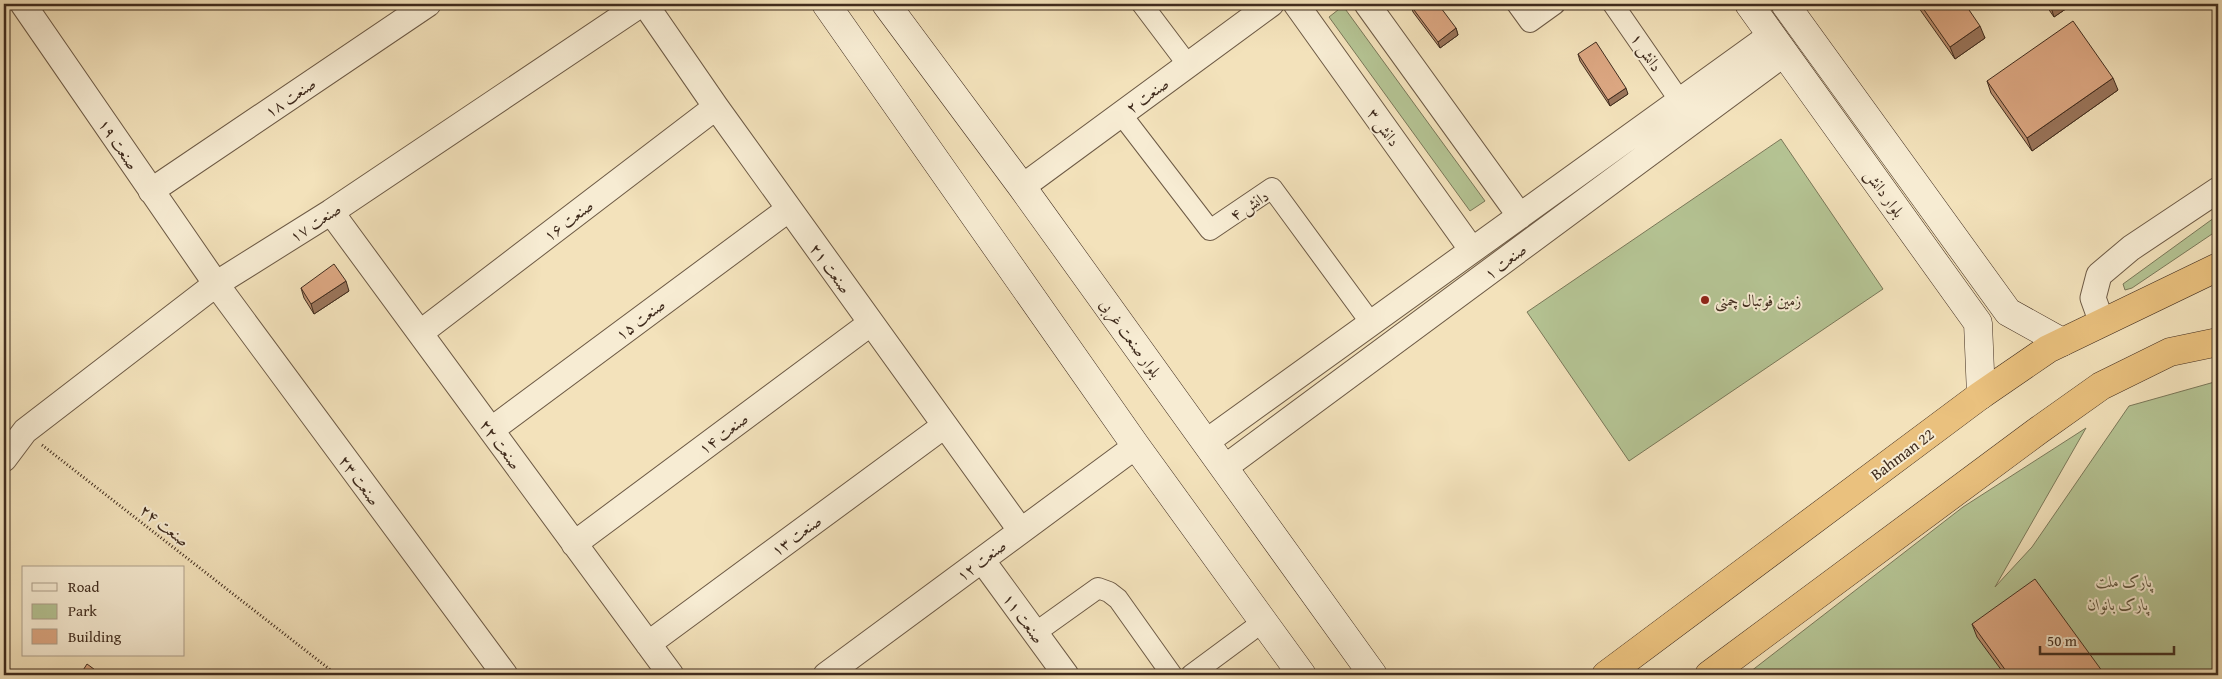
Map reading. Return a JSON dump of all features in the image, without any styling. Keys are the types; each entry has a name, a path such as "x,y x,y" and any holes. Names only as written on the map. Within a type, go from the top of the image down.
{"highway":[{"path":"2124,312 2218,252"},
{"name":"Bahman 22","path":"1606,675 1981,395 2048,349 2218,267"},
{"path":"2124,312 2218,282"},
{"path":"1710,675 2101,386 2170,352 2218,342"}],"main road":[{"path":"826,4 1136,446 1302,675"},
{"name":"بلوار صنعت غربی","path":"886,4 1022,187 1372,675"},
{"name":"بلوار دانش","path":"1749,4 1978,323 1981,395"},
{"name":"بلوار دانش","path":"1785,4 2008,312 2062,342"}],"street":[{"name":"صنعت ۱۹","path":"23,4 216,284"},
{"name":"صنعت ۱۸","path":"151,191 428,4"},
{"name":"صنعت ۱۷","path":"4,459 25,431 216,284 331,212 641,4"},
{"name":"صنعت ۲۱","path":"645,4 716,107 1021,531"},
{"path":"1142,4 1188,65"},
{"name":"صنعت ۲","path":"1022,187 1271,4"},
{"name":"دانش ۳","path":"1296,4 1472,250"},
{"path":"1367,4 1520,216"},
{"path":"1517,4 1530,22 1555,4"},
{"name":"دانش ۱","path":"1614,4 1680,101"},
{"name":"صنعت ۱","path":"1206,442 1680,101 1778,44"},
{"name":"صنعت ۱","path":"1224,468 1778,44"},
{"name":"صنعت ۱۶","path":"420,333 716,107"},
{"name":"دانش ۴","path":"1121,114 1210,230 1272,188 1371,323"},
{"path":"2124,312 2093,298 2099,275 2130,248 2218,190"},
{"name":"صنعت ۱۵","path":"491,430 789,209"},
{"name":"صنعت ۲۲","path":"331,212 671,675"},
{"name":"صنعت ۲۳","path":"216,284 505,675"},
{"name":"صنعت ۱۴","path":"574,544 871,323"},
{"name":"صنعت ۱۳","path":"648,644 944,426"},
{"name":"صنعت ۱۲","path":"826,675 1136,446"},
{"name":"صنعت ۱۱","path":"982,560 1066,675"},
{"path":"1035,633 1098,588 1109,592 1118,599 1172,675"},
{"path":"1191,675 1264,622"}],"path":[{"name":"صنعت ۲۴","path":"25,431 337,675"}],"green space":[{"path":"1343,6 1485,201 1470,211 1329,17"},
{"name":"زمین فوتبال چمنی","path":"1781,139 1883,289 1629,461 1527,312"},
{"path":"2218,215 2218,230 2132,288 2125,290 2123,284"},
{"name":"پارک ملت","path":"2218,381 2218,675 1746,675 1963,507 2086,428 1995,587 2032,547 2129,406"}],"building":[{"path":"1414,4 1438,4 1456,28 1438,42 1411,6"},
{"path":"1920,4 1965,4 1980,26 1950,47"},
{"path":"2073,21 2113,78 2027,138 1987,81"},
{"path":"1596,42 1626,88 1608,100 1578,54"},
{"path":"334,264 346,281 311,304 301,288"},
{"path":"2035,579 2105,675 2009,675 1972,624"},
{"path":"87,664 102,675 80,675"}],"place":[{"name":"زمین فوتبال چمنی","path":"1705,300"}],"park label":[{"name":"پارک بانوان","path":"2118,604"}]}
